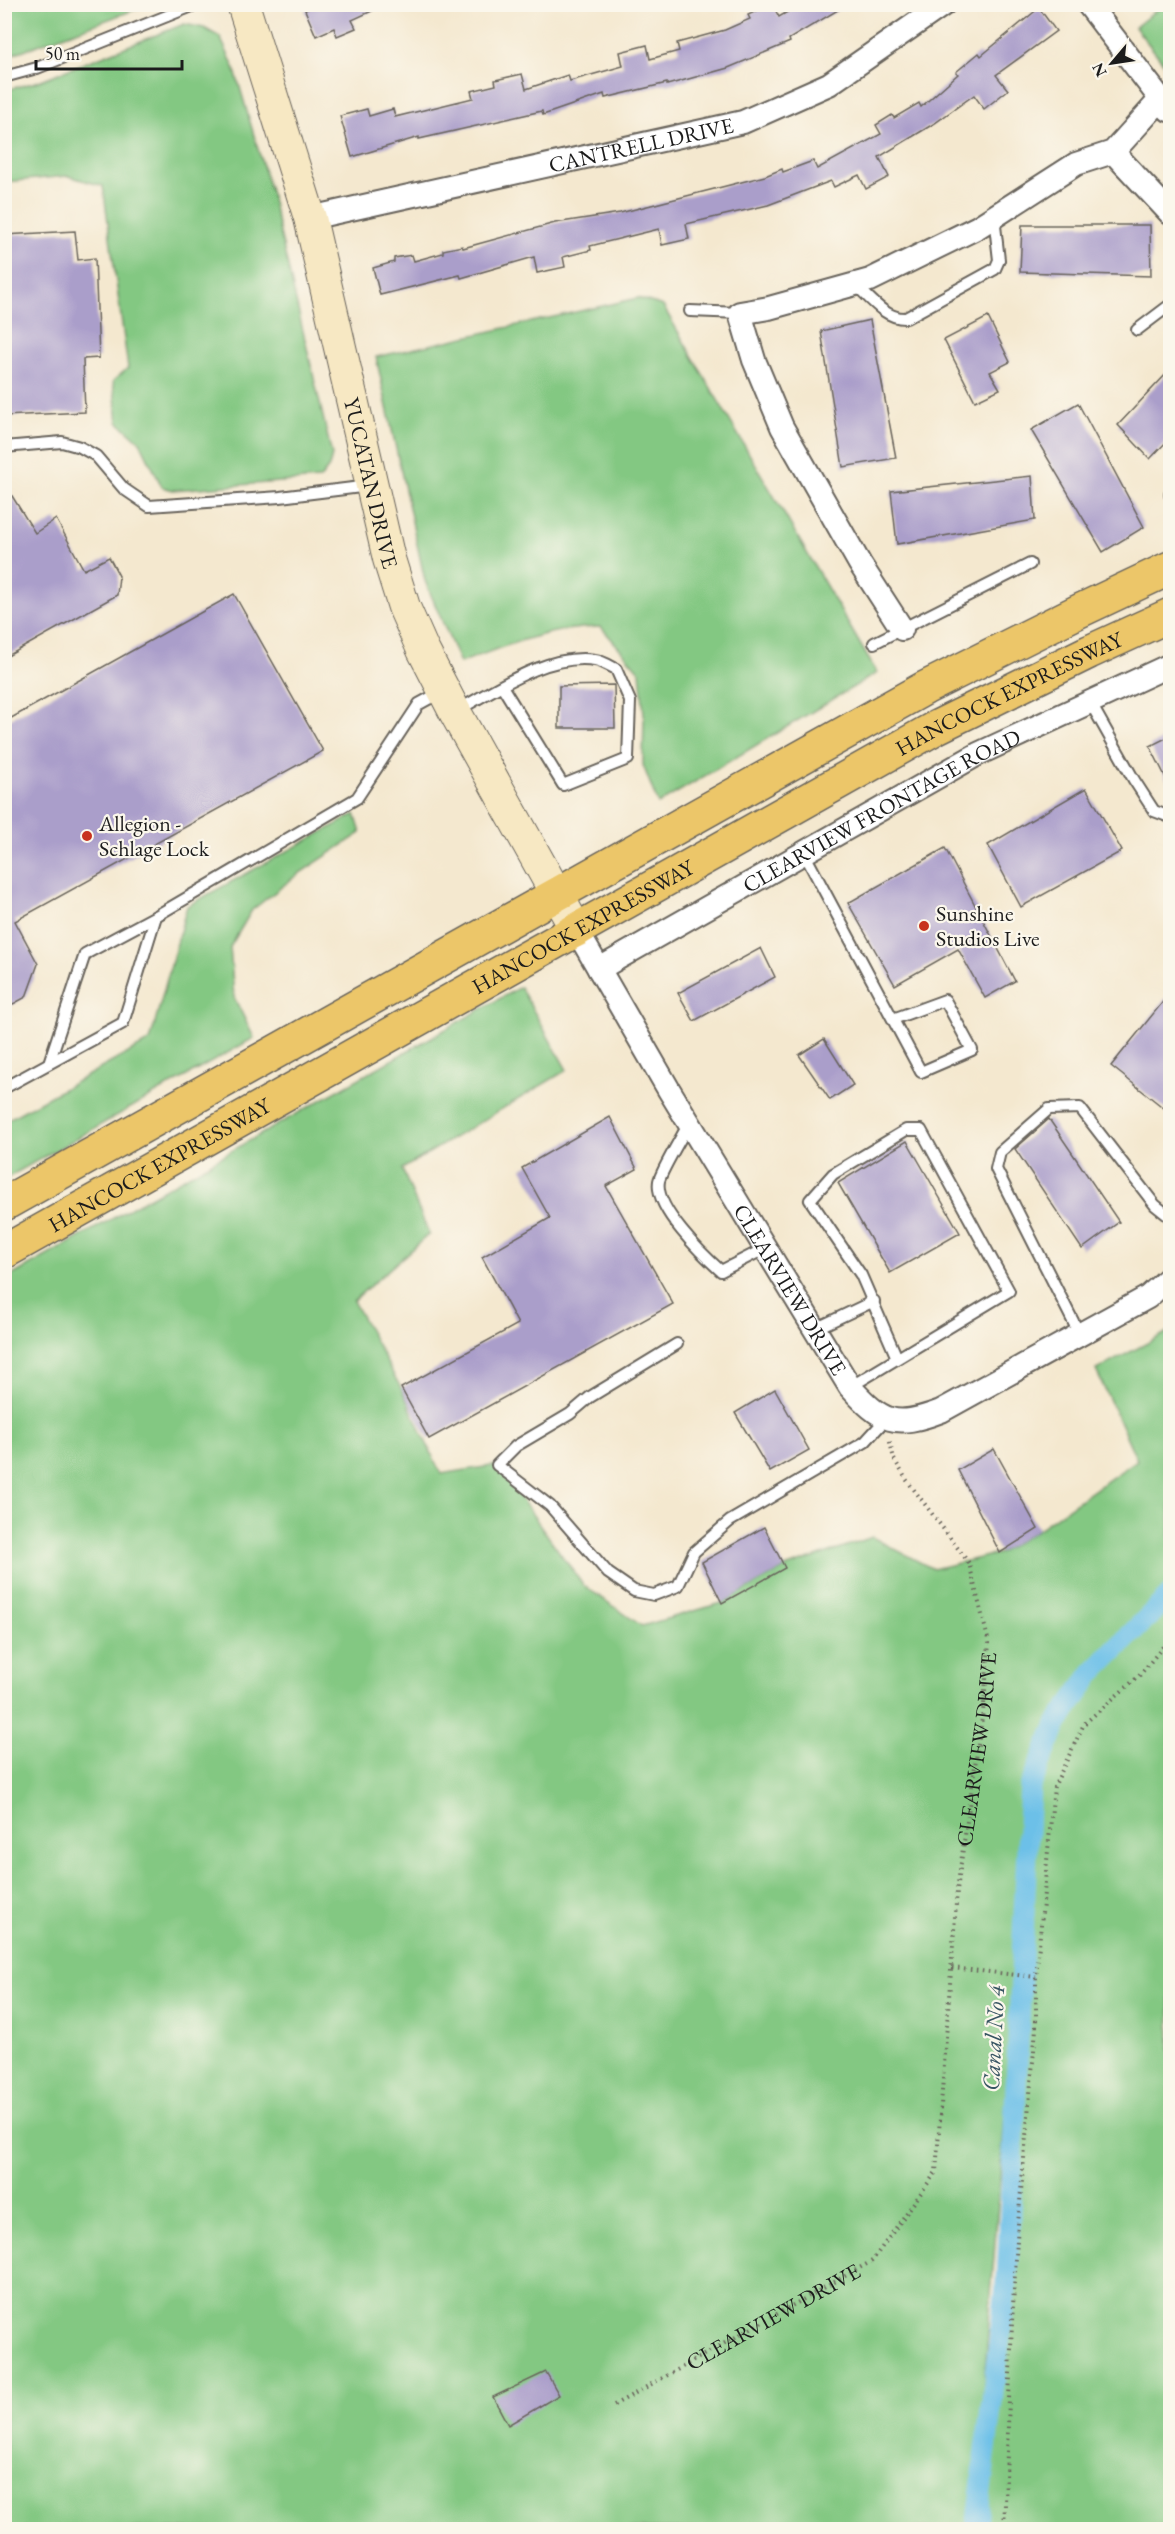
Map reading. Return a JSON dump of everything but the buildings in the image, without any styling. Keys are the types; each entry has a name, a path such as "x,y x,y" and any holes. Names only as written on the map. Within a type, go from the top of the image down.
{"main road":[{"name":"HANCOCK EXPRESSWAY","path":"4,1204 925,688 1170,568"},
{"name":"HANCOCK EXPRESSWAY","path":"4,1252 937,727 1164,616"}],"street":[{"name":"YUCATAN DRIVE","path":"243,4 310,218 389,559 404,607 449,701 577,931"},
{"name":"CANTRELL DRIVE","path":"310,218 743,122 829,84 944,4"},
{"path":"902,629 860,564 782,427 754,360 740,313 769,308 870,280 978,227 1076,164 1113,152 1165,106 1088,4"},
{"path":"1113,152 1170,213"},
{"name":"CLEARVIEW FRONTAGE ROAD","path":"599,969 978,754 1170,665"},
{"name":"CLEARVIEW DRIVE","path":"577,931 689,1123 850,1387 871,1410 886,1419"},
{"path":"886,1419 902,1421 925,1417 941,1411 1148,1297 1170,1277"}],"lane":[{"path":"4,77 37,68 197,4"},
{"path":"854,283 882,309 896,318 906,318 995,269 999,260 994,216"},
{"path":"1137,330 1170,305"},
{"path":"690,311 740,313"},
{"path":"4,447 62,442 80,447 96,456 124,489 149,506 280,497 372,486"},
{"path":"874,643 1030,564"},
{"path":"49,1064 85,954 156,916 357,798 419,704 449,701 502,686 550,663 596,660 616,669 630,701 628,759 563,785 502,686"},
{"path":"1090,702 1154,811 1170,816"},
{"path":"804,853 921,1072 972,1050 945,1000 893,1019"},
{"path":"4,1088 123,1023 156,916"},
{"path":"1080,1335 996,1169 1000,1152 1049,1109 1080,1108 1155,1205 1170,1217"},
{"path":"689,1123 658,1182 663,1204 693,1246 721,1271 766,1248"},
{"path":"850,1387 1009,1291 921,1130 906,1130 833,1174 810,1200 861,1275 897,1358"},
{"path":"815,1329 874,1301"},
{"path":"677,1344 590,1397 570,1414 516,1446 497,1465 550,1506 608,1573 634,1591 654,1595 678,1586 694,1552 730,1521 865,1442 886,1419"}],"path":[{"name":"CLEARVIEW DRIVE","path":"614,2405 872,2261 936,2172 957,1890 984,1704 989,1643 969,1563 906,1479 894,1459 886,1419"},
{"path":"1004,2529 1012,2322 1036,2029 1035,1977 1054,1787 1084,1724 1139,1676 1170,1638"},
{"path":"952,1968 1035,1977"}],"green space":[{"path":"5,4 148,4 148,5 5,57"},
{"path":"1163,5 1170,5 1170,71 1135,27"},
{"path":"184,24 204,28 220,37 234,67 270,190 332,455 329,467 320,479 173,490 162,487 140,442 118,422 113,381 128,368 103,186 68,176 5,182 5,90 36,82"},
{"path":"638,298 663,306 877,673 658,804 643,765 644,715 640,672 601,627 547,634 460,663 425,581 376,357"},
{"path":"355,814 361,833 297,875 252,910 230,947 234,997 254,1038 5,1179 5,1121 150,1041 187,906"},
{"path":"520,987 567,1070 402,1169 429,1234 353,1301 401,1388 441,1474 497,1465 583,1585 642,1626 722,1603 785,1568 872,1537 933,1569 1000,1553 1137,1460 1096,1370 1170,1331 1170,2529 982,2529 1007,2279 1028,1815 973,2529 5,2529 4,1280"}],"waterway":[{"name":"Canal No 4","path":"976,2530 1007,2279 1030,1787 1057,1724 1093,1672 1170,1595"}],"place":[{"name":"Allegion - Schlage Lock","path":"87,836"},
{"name":"Sunshine Studios Live","path":"924,926"}]}
